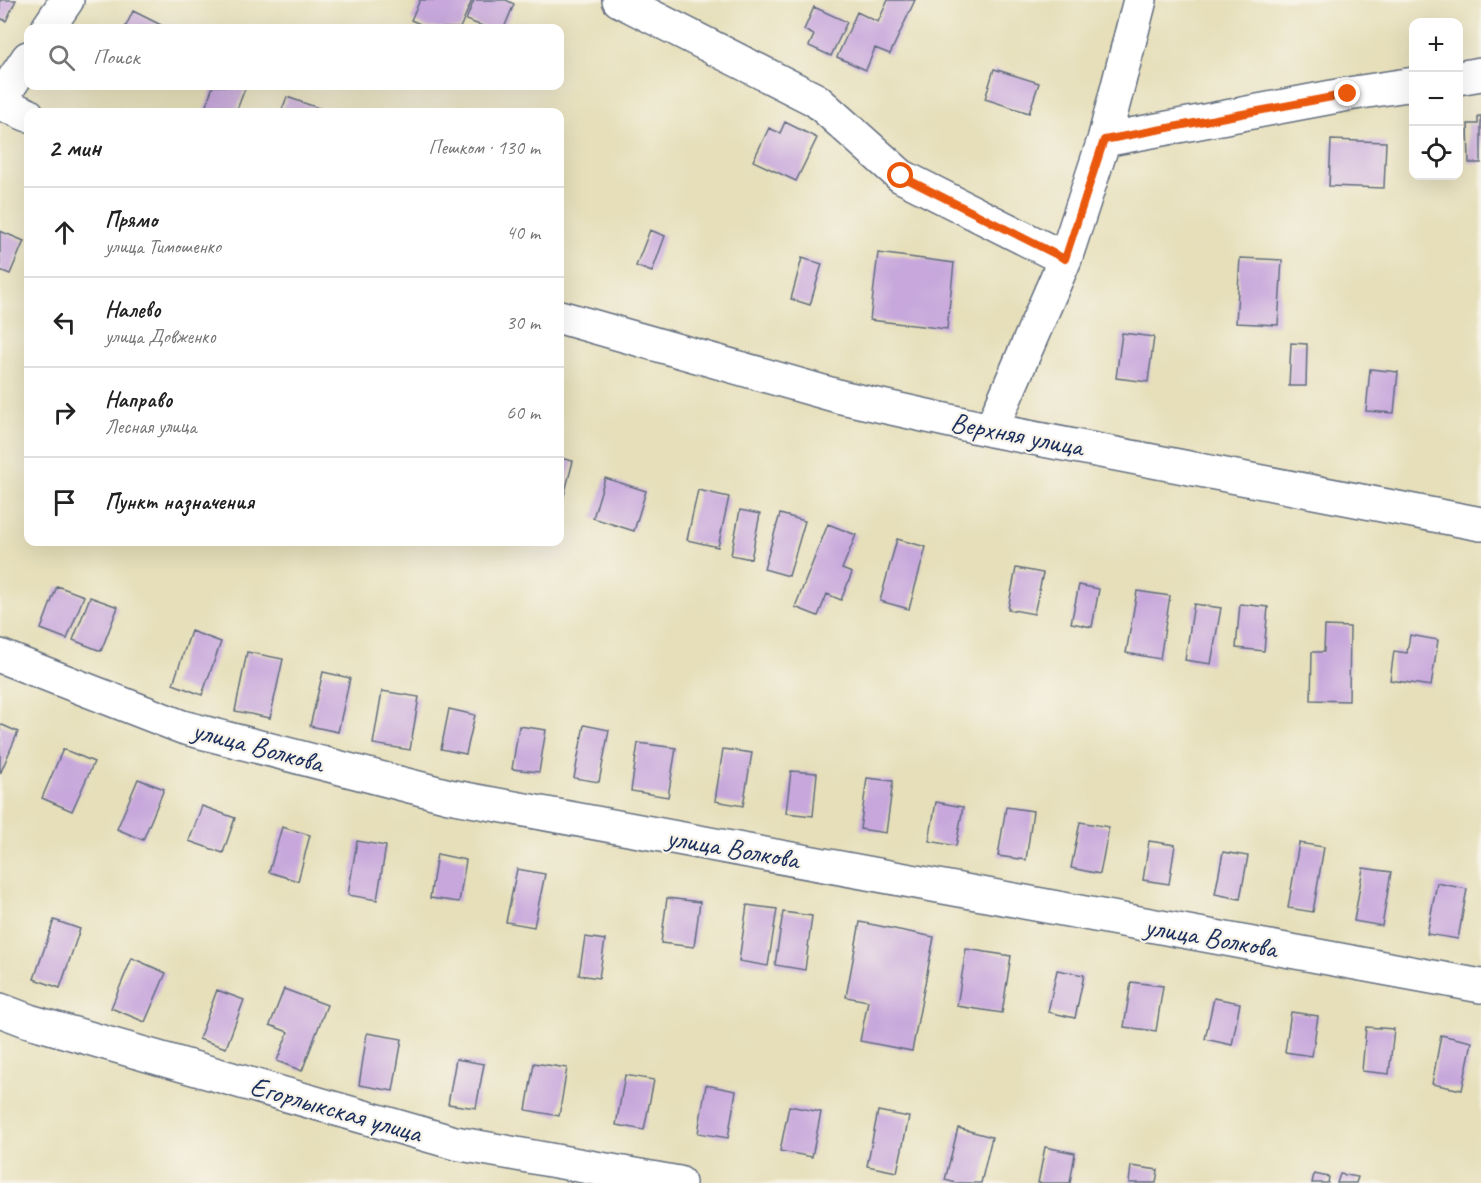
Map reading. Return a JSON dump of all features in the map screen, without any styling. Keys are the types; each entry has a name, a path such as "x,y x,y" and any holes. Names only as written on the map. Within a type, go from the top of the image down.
{"street":[{"path":"51,24 67,0"},
{"path":"619,0 816,100 901,176 1065,259"},
{"path":"992,430 1065,259 1104,140 1140,0"},
{"path":"24,64 0,102 24,113"},
{"path":"1463,77 1481,74"},
{"path":"1104,140 1409,85"},
{"name":"Верхняя улица","path":"564,318 841,397 992,430 1481,524"},
{"name":"улица Волкова","path":"0,656 182,727 449,796 1481,986"},
{"name":"Егорлыкская улица","path":"0,1010 28,1021 455,1143 679,1183"}],"building":[{"path":"0,0 16,0 6,21 0,18"},
{"path":"420,0 472,0 462,24 420,24 411,20"},
{"path":"474,0 506,0 514,4 506,24 477,24 466,20"},
{"path":"888,0 915,0 890,54 875,48 866,70 837,57 857,12 878,22"},
{"path":"814,7 847,22 831,56 809,46 814,35 804,30"},
{"path":"133,11 159,24 127,24"},
{"path":"994,69 1039,83 1029,113 985,99"},
{"path":"212,90 244,90 238,108 205,108"},
{"path":"287,97 318,108 283,108"},
{"path":"1478,116 1481,116 1481,163 1469,163 1468,124 1478,124"},
{"path":"785,122 817,138 796,181 753,161 769,128 780,133"},
{"path":"1331,140 1386,142 1384,188 1329,186"},
{"path":"650,230 665,236 652,272 636,266"},
{"path":"0,231 24,241 10,274 0,270"},
{"path":"878,253 954,263 947,329 870,320"},
{"path":"802,258 822,264 810,305 791,299"},
{"path":"1240,258 1282,260 1278,325 1236,323"},
{"path":"1122,333 1154,337 1148,382 1116,378"},
{"path":"1291,343 1307,344 1306,386 1289,386"},
{"path":"1370,369 1398,372 1394,413 1366,411"},
{"path":"564,459 573,461 564,496"},
{"path":"605,478 646,491 634,531 593,518"},
{"path":"698,490 729,497 718,547 687,540"},
{"path":"740,510 760,514 751,559 731,555"},
{"path":"780,514 805,521 789,576 764,569"},
{"path":"828,524 856,535 842,569 852,573 841,600 827,594 818,616 795,607"},
{"path":"897,539 926,547 909,609 880,601"},
{"path":"1016,568 1043,573 1034,614 1008,609"},
{"path":"1079,585 1099,589 1092,627 1071,623"},
{"path":"57,586 84,596 67,639 41,629"},
{"path":"1137,591 1170,596 1160,659 1126,653"},
{"path":"90,597 118,607 101,651 73,640"},
{"path":"1194,604 1221,608 1211,664 1185,660"},
{"path":"1240,604 1268,607 1264,651 1236,648"},
{"path":"1325,626 1350,627 1349,701 1311,700 1312,652 1324,652"},
{"path":"191,631 221,642 202,695 173,684"},
{"path":"1410,635 1438,640 1431,686 1390,680 1394,651 1407,653"},
{"path":"247,652 283,659 270,718 235,711"},
{"path":"323,672 350,678 338,732 310,726"},
{"path":"382,691 419,697 410,750 373,744"},
{"path":"449,709 475,715 466,754 441,749"},
{"path":"0,724 18,732 0,774"},
{"path":"584,725 609,730 599,782 574,778"},
{"path":"519,726 546,730 539,772 512,769"},
{"path":"638,743 676,748 668,797 631,791"},
{"path":"63,749 94,762 72,811 42,798"},
{"path":"723,749 752,753 743,806 715,801"},
{"path":"791,771 817,773 813,816 786,813"},
{"path":"867,778 893,781 886,833 860,829"},
{"path":"138,779 164,789 143,840 117,829"},
{"path":"936,802 963,807 956,846 929,841"},
{"path":"202,806 235,818 223,853 189,841"},
{"path":"1006,807 1033,811 1026,860 998,856"},
{"path":"1080,822 1109,827 1100,874 1071,868"},
{"path":"282,827 310,835 298,881 269,872"},
{"path":"357,841 386,846 377,900 348,895"},
{"path":"1149,841 1175,845 1169,884 1143,880"},
{"path":"1299,843 1324,847 1313,912 1288,908"},
{"path":"1223,852 1248,856 1240,899 1215,894"},
{"path":"437,854 466,860 459,902 430,898"},
{"path":"1363,868 1391,872 1382,926 1354,921"},
{"path":"517,869 545,874 534,927 506,922"},
{"path":"1437,883 1467,889 1458,939 1427,934"},
{"path":"667,898 700,902 694,947 661,943"},
{"path":"747,905 777,909 768,966 739,961"},
{"path":"783,912 812,916 805,970 775,965"},
{"path":"54,920 80,929 60,988 34,979"},
{"path":"860,922 934,937 912,1051 860,1041 868,1001 846,997"},
{"path":"585,937 605,940 599,978 579,975"},
{"path":"966,949 1011,956 1002,1013 957,1006"},
{"path":"132,958 166,973 145,1022 111,1008"},
{"path":"1057,970 1084,975 1075,1018 1048,1012"},
{"path":"1131,982 1163,986 1156,1031 1124,1027"},
{"path":"284,989 327,1005 302,1071 277,1061 288,1032 270,1025"},
{"path":"217,990 244,1000 226,1048 199,1039"},
{"path":"1214,998 1240,1003 1232,1045 1205,1039"},
{"path":"1291,1012 1318,1016 1312,1056 1285,1052"},
{"path":"1366,1027 1394,1029 1389,1074 1362,1071"},
{"path":"367,1033 402,1039 393,1091 359,1085"},
{"path":"1441,1035 1472,1042 1462,1090 1432,1084"},
{"path":"456,1059 484,1064 476,1108 448,1104"},
{"path":"534,1063 567,1068 559,1116 526,1110"},
{"path":"625,1075 654,1080 644,1130 616,1125"},
{"path":"706,1085 736,1091 728,1138 698,1133"},
{"path":"789,1106 821,1112 812,1157 780,1151"},
{"path":"878,1111 909,1117 897,1172 867,1166"},
{"path":"958,1128 992,1137 981,1183 956,1183 945,1180"},
{"path":"1045,1147 1075,1153 1070,1183 1038,1183"},
{"path":"1131,1166 1158,1170 1156,1183 1129,1183"},
{"path":"1314,1174 1329,1177 1328,1183 1312,1183"},
{"path":"1340,1174 1358,1177 1356,1183 1337,1183"}],"route":[{"path":"901,176 1065,259 1104,140 1348,94"}]}
